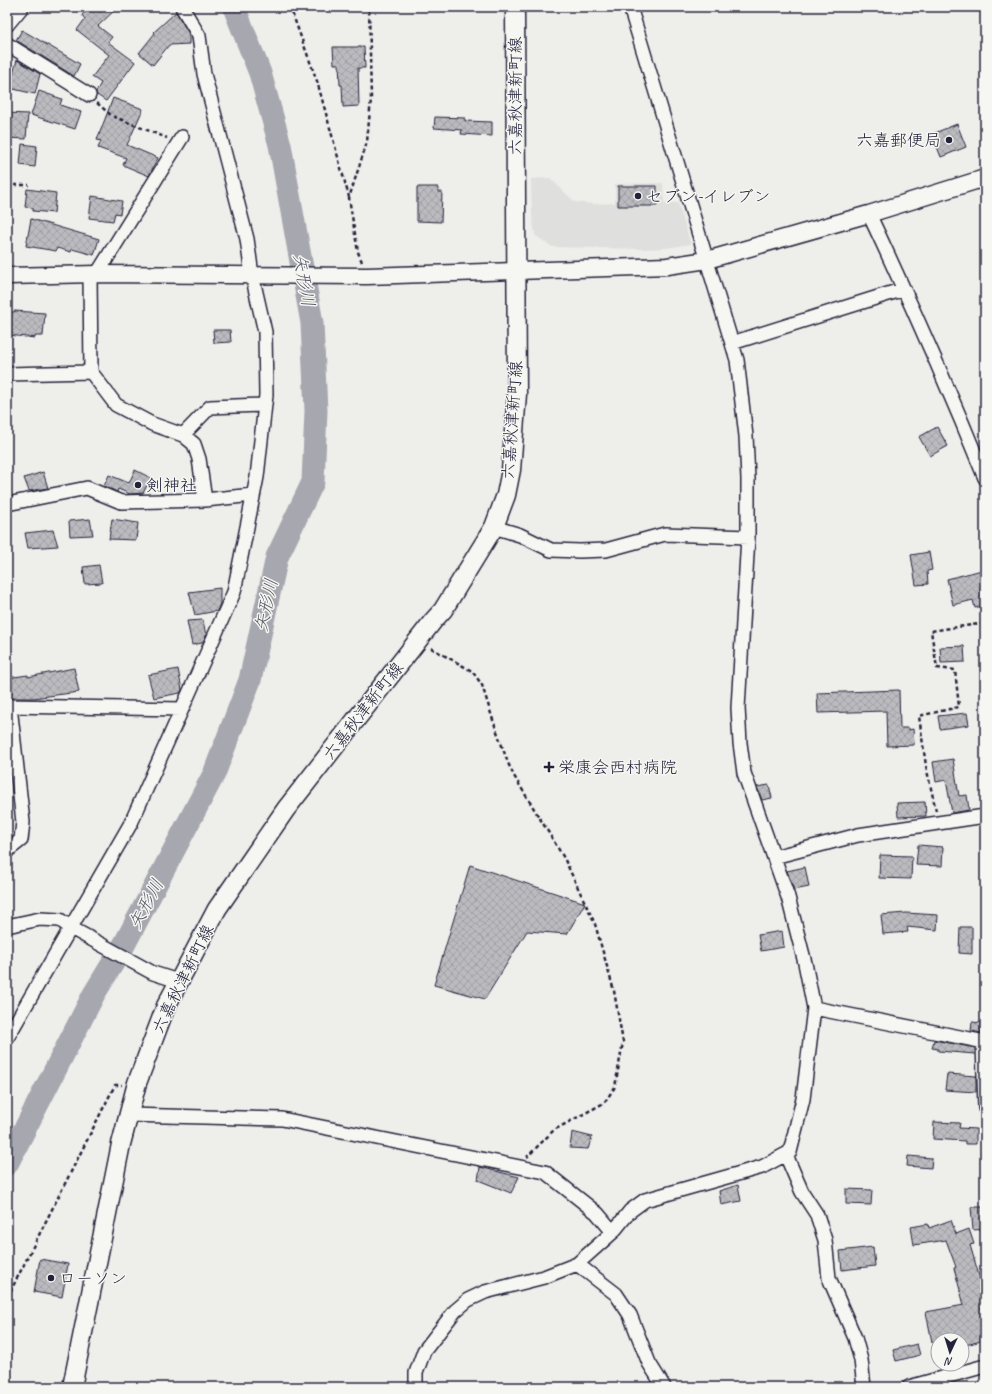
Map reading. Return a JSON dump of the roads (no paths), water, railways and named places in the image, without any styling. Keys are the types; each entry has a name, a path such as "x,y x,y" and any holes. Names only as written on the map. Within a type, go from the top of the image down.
{"main road":[{"name":"六嘉秋津新町線","path":"72,1387 128,1115 137,1083 166,1006 178,981 217,909 286,809 443,610 494,526 506,495 511,470 517,394 514,7"}],"street":[{"path":"7,25 22,7"},
{"path":"7,1038 72,928 80,910 131,823 182,709 234,592 257,477 264,405 265,332 252,275 247,239 204,74 199,36 182,7"},
{"path":"416,1387 416,1373 424,1351 455,1311 468,1300 485,1292 544,1277 577,1264 613,1232 630,1211 645,1200 762,1167 786,1155 790,1152 803,1099 814,1008 805,963 788,897 744,773 740,743 738,708 748,537 748,479 746,436 737,360 630,7"},
{"path":"7,44 89,95"},
{"path":"181,139 93,274 91,372 116,405 152,424 183,435 194,444 199,459 205,500"},
{"path":"7,276 93,274 367,276 667,266 707,260 869,214 985,178"},
{"path":"869,214 960,415 985,478"},
{"path":"732,343 904,289"},
{"path":"7,374 91,372"},
{"path":"183,435 210,407 264,405"},
{"path":"7,504 87,488 122,502 205,500 253,495"},
{"path":"494,526 520,535 551,550 566,551 606,550 665,534 748,537"},
{"path":"7,851 20,840 23,822 8,706 182,709"},
{"path":"774,857 858,835 985,816"},
{"path":"7,926 40,919 60,920 153,973 178,981"},
{"path":"814,1008 984,1042 985,1108"},
{"path":"128,1115 282,1119 545,1172 597,1213 613,1232"},
{"path":"786,1155 802,1192 817,1215 825,1240 829,1278 855,1338 861,1360 864,1387"},
{"path":"577,1264 616,1294 630,1315 649,1363 664,1387"},
{"path":"908,1387 985,1366"}],"waterway":[{"name":"矢形川","path":"7,1164 94,994 124,945 214,774 250,680 277,557 313,482 316,411 312,323 280,145 260,73 234,7"}],"place":[{"name":"六嘉郵便局","path":"949,140"},
{"name":"セブン-イレブン","path":"638,196"},
{"name":"剣神社","path":"138,485"},
{"name":"栄康会西村病院","path":"549,767"},
{"name":"ローソン","path":"51,1278"}]}
